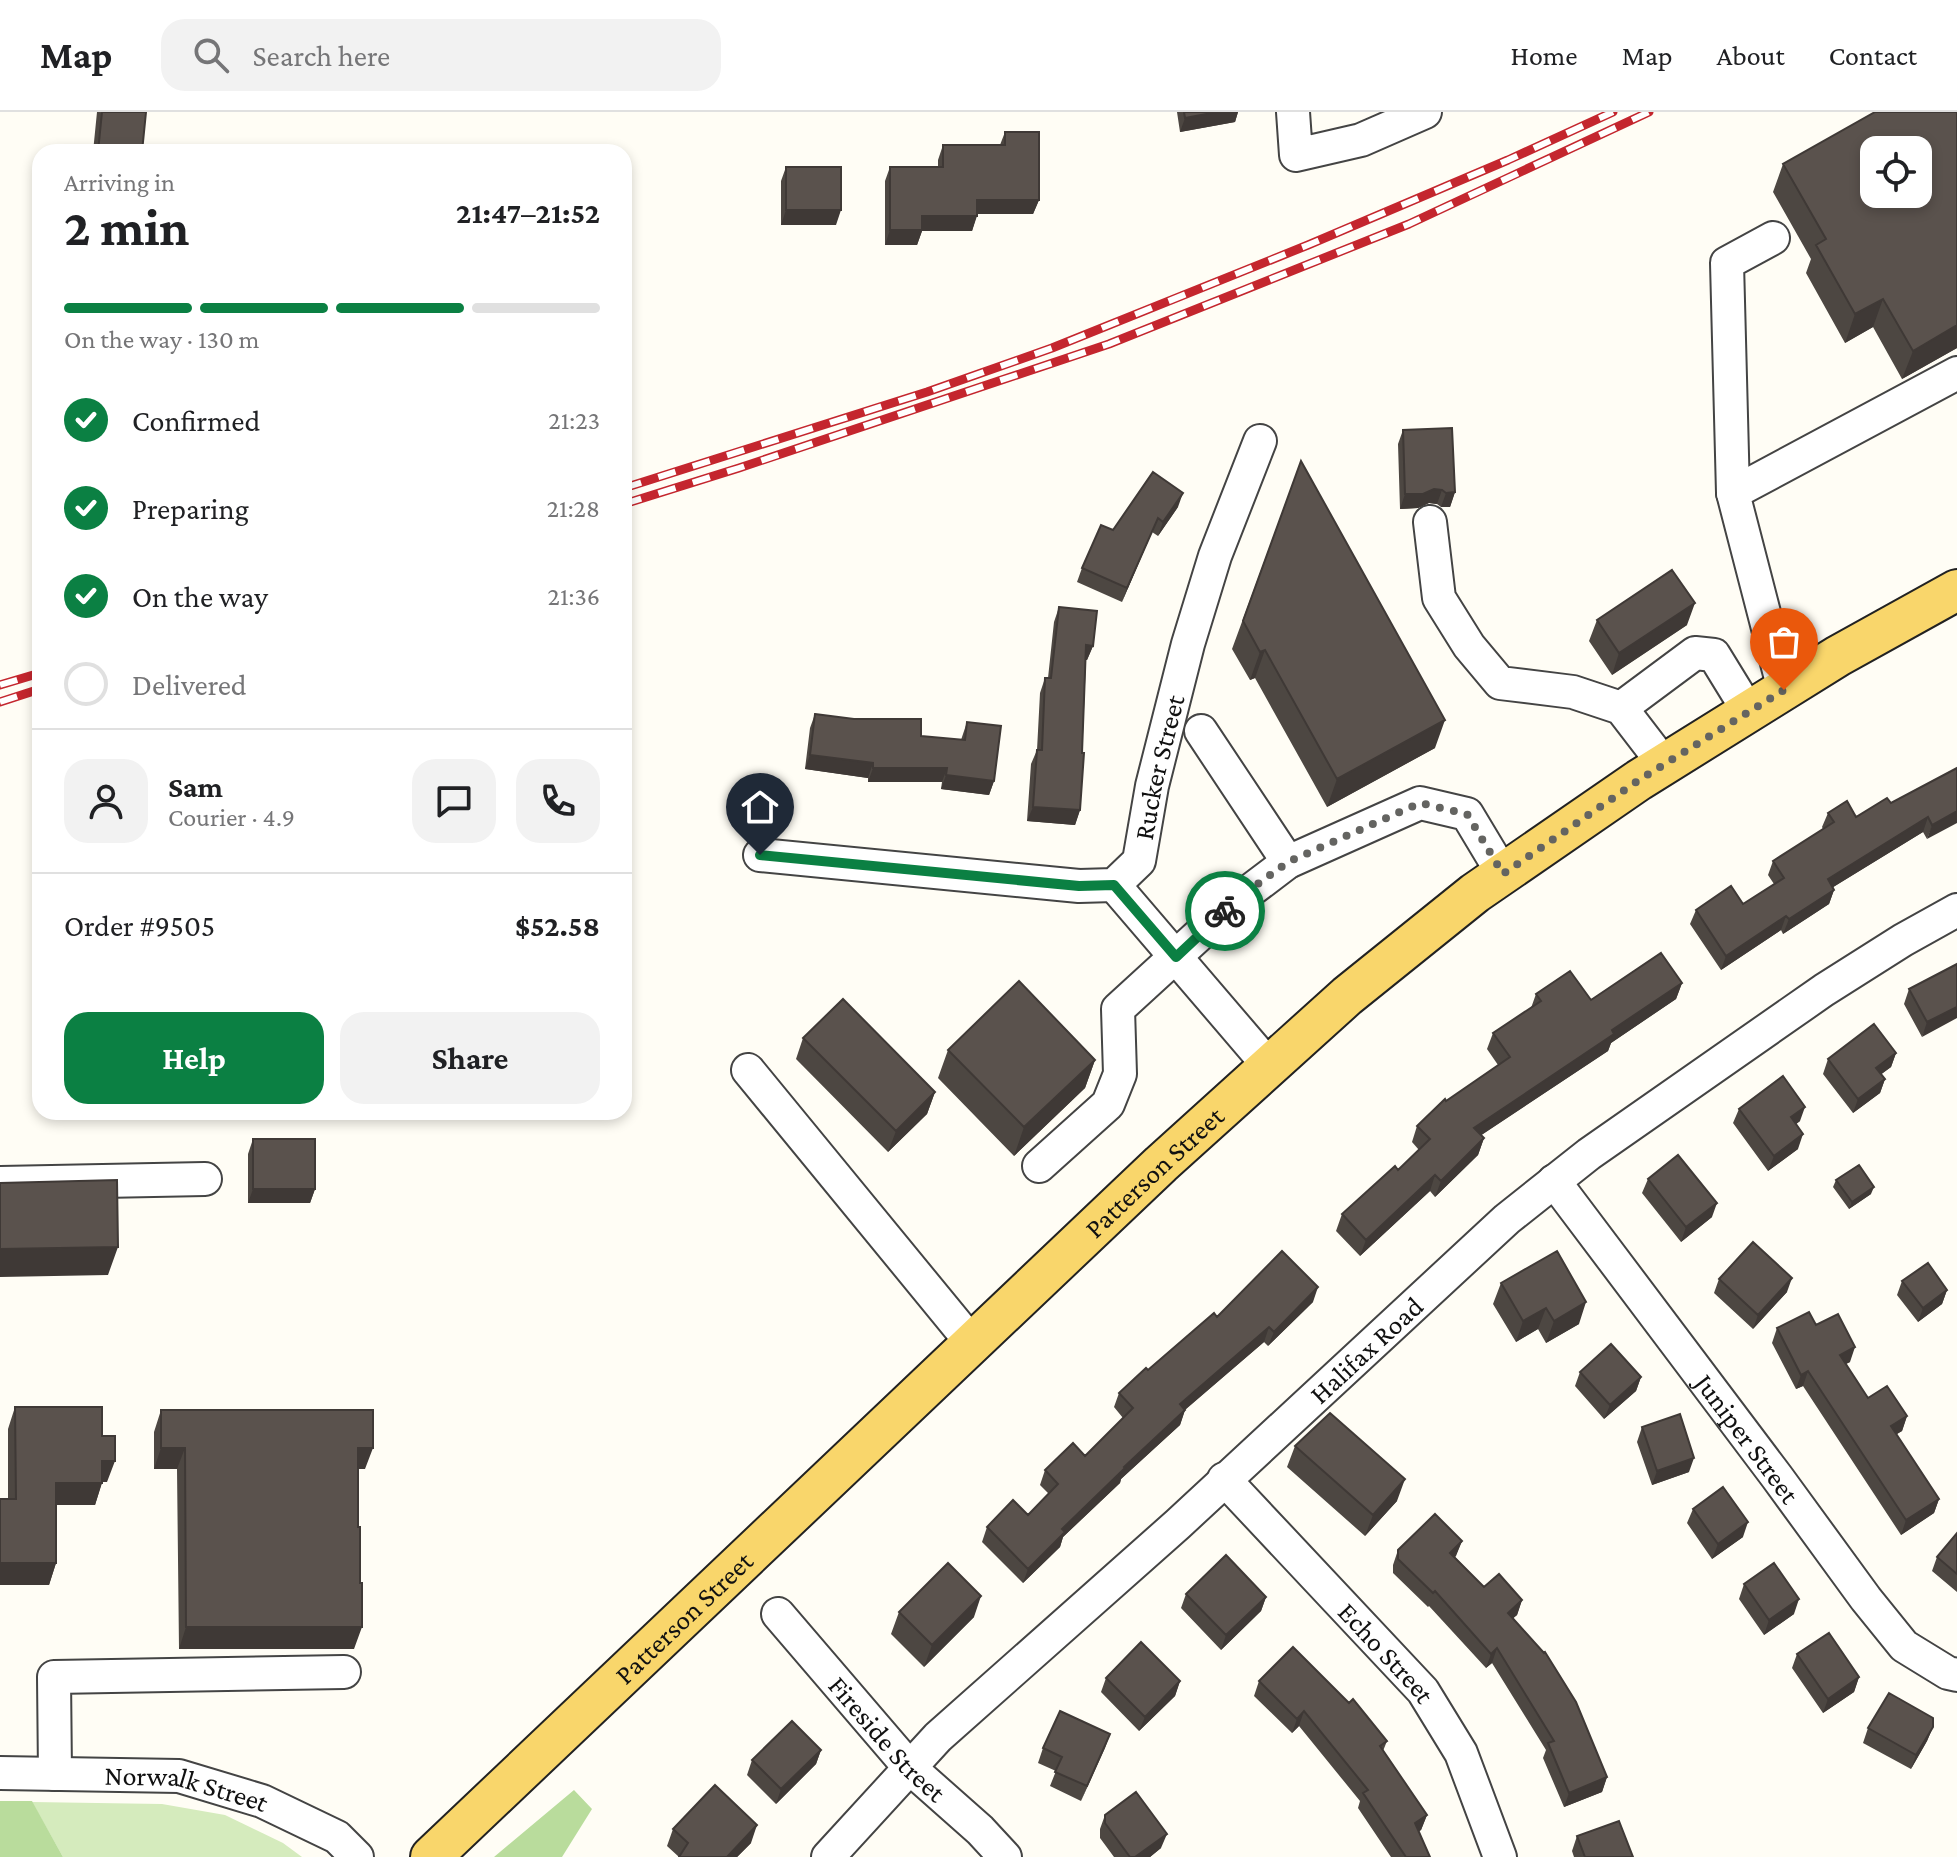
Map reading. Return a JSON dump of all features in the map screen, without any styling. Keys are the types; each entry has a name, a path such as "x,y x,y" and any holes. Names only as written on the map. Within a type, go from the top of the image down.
{"main road":[{"name":"Patterson Street","path":"431,1857 1161,1164 1347,996 1475,893 1664,764 1838,656 1957,590"}],"street":[{"path":"1293,112 1296,155 1361,140 1425,112"},
{"path":"1773,238 1727,263 1733,493 1784,690"},
{"path":"1733,493 1957,373"},
{"name":"Rucker Street","path":"1114,885 1139,861 1152,786 1188,644 1215,556 1260,441"},
{"path":"1430,522 1439,598 1469,646 1500,683 1573,692 1621,708 1664,764"},
{"path":"1621,708 1695,653 1714,655 1749,712"},
{"path":"1201,731 1288,862"},
{"path":"1039,1166 1108,1104 1120,1074 1118,1009 1235,902 1288,862 1420,803 1467,814 1503,874"},
{"path":"760,855 1079,886 1114,885 1269,1066"},
{"name":"Halifax Road","path":"828,1857 938,1737 1178,1524 1507,1219 1589,1154 1824,990 1957,910"},
{"path":"748,1070 972,1343"},
{"path":"0,1183 205,1179"},
{"name":"Juniper Street","path":"1554,1181 1904,1646 1948,1673 1957,1675"},
{"name":"Echo Street","path":"1224,1479 1423,1691 1461,1753 1500,1857"},
{"name":"Fireside Street","path":"778,1614 910,1768 980,1830 1005,1857"},
{"path":"55,1774 54,1677 344,1672"},
{"name":"Norwalk Street","path":"0,1773 179,1776 262,1801 337,1837 357,1857"}],"green space":[{"path":"574,1790 592,1809 562,1857 494,1857"},
{"path":"0,1801 32,1801 63,1857 0,1857"},
{"path":"32,1802 162,1804 225,1815 283,1843 302,1857 63,1857"}],"building":[{"path":"102,112 146,112 143,144 99,144"},
{"path":"1184,112 1217,112 1185,118"},
{"path":"1875,112 1957,112 1957,325 1913,351 1883,299 1855,314 1816,245 1826,239 1783,164"},
{"path":"1005,132 1039,132 1039,200 977,200 977,216 922,216 922,230 890,230 890,167 943,167 943,145 1005,145"},
{"path":"786,167 841,167 841,210 786,210"},
{"path":"1452,428 1455,492 1434,489 1423,494 1405,494 1403,430"},
{"path":"1301,461 1445,720 1337,779 1265,650 1260,652 1243,621"},
{"path":"1153,472 1183,493 1163,522 1158,518 1127,588 1082,568 1101,525 1113,530"},
{"path":"1672,570 1695,603 1619,653 1597,620"},
{"path":"1059,607 1097,611 1093,646 1086,645 1080,810 1033,807 1037,750 1042,750 1045,678 1051,678"},
{"path":"815,714 854,719 921,719 921,736 965,740 967,722 1001,726 994,781 946,775 947,768 873,768 873,763 810,755"},
{"path":"1957,768 1957,811 1932,825 1928,817 1828,879 1834,890 1789,919 1786,916 1726,956 1696,910 1731,886 1743,904 1784,878 1773,861 1834,822 1828,813 1847,801 1856,817 1887,798 1891,803"},
{"path":"1661,953 1682,983 1612,1030 1614,1034 1474,1128 1484,1138 1441,1181 1435,1175 1366,1240 1342,1214 1395,1166 1398,1170 1430,1139 1417,1126 1445,1099 1510,1057 1493,1033 1541,1001 1536,994 1570,971 1591,1000"},
{"path":"1957,964 1957,1007 1927,1022 1909,989"},
{"path":"1019,981 1095,1060 1024,1127 948,1050"},
{"path":"843,999 935,1092 896,1131 803,1038"},
{"path":"1874,1024 1896,1053 1876,1068 1885,1079 1858,1099 1828,1059"},
{"path":"1783,1076 1805,1107 1791,1117 1803,1134 1774,1156 1739,1109"},
{"path":"253,1139 315,1139 315,1189 253,1189"},
{"path":"1678,1155 1717,1203 1686,1227 1648,1179"},
{"path":"1859,1165 1874,1187 1852,1202 1836,1180"},
{"path":"117,1180 118,1247 0,1249 0,1183"},
{"path":"1753,1242 1792,1278 1758,1315 1719,1279"},
{"path":"1282,1251 1318,1287 1274,1332 1269,1327 1180,1404 1185,1410 1062,1529 1065,1532 1028,1569 987,1527 1013,1500 1028,1515 1058,1484 1045,1470 1073,1443 1085,1456 1133,1408 1119,1393 1214,1313 1217,1317"},
{"path":"1557,1251 1586,1302 1554,1321 1546,1308 1523,1321 1501,1283"},
{"path":"1928,1263 1947,1290 1923,1308 1902,1281"},
{"path":"1809,1312 1816,1325 1838,1314 1855,1347 1840,1355 1868,1398 1887,1386 1907,1416 1891,1426 1939,1499 1906,1520 1808,1371 1801,1375 1777,1328"},
{"path":"1611,1344 1641,1377 1610,1405 1580,1372"},
{"path":"15,1407 102,1407 102,1436 115,1436 115,1461 102,1461 102,1483 56,1483 56,1563 0,1563 0,1499 16,1499"},
{"path":"161,1410 373,1410 373,1448 358,1448 362,1627 186,1627 185,1448 161,1448"},
{"path":"1330,1413 1405,1479 1373,1515 1295,1446"},
{"path":"1680,1414 1694,1458 1657,1471 1642,1427"},
{"path":"1723,1487 1748,1522 1718,1544 1693,1509"},
{"path":"1435,1514 1462,1541 1450,1553 1484,1587 1499,1574 1522,1600 1508,1613 1545,1652 1576,1702 1607,1777 1569,1793 1548,1743 1554,1741 1497,1648 1491,1654 1435,1591 1433,1593 1398,1559 1398,1550"},
{"path":"1957,1533 1957,1574 1937,1557"},
{"path":"1226,1555 1266,1597 1226,1635 1186,1594"},
{"path":"948,1563 981,1596 932,1645 899,1612"},
{"path":"1774,1563 1799,1599 1769,1620 1744,1584"},
{"path":"1829,1633 1859,1677 1828,1699 1797,1654"},
{"path":"1141,1642 1180,1681 1145,1717 1106,1678"},
{"path":"1293,1647 1349,1703 1353,1699 1387,1741 1380,1746 1427,1815 1415,1823 1430,1857 1406,1857 1363,1793 1368,1790 1304,1711 1297,1719 1259,1681"},
{"path":"1889,1693 1933,1718 1933,1727 1916,1755 1868,1728"},
{"path":"1060,1711 1110,1734 1087,1786 1055,1772 1062,1757 1043,1748"},
{"path":"792,1721 821,1750 781,1789 752,1760"},
{"path":"715,1785 757,1825 727,1857 679,1857 688,1843 673,1829"},
{"path":"1136,1792 1167,1834 1135,1857 1130,1857 1105,1823 1105,1815"},
{"path":"1619,1821 1633,1857 1585,1857 1577,1836"}],"railway":[{"path":"632,485 927,392 1052,348 1308,245 1613,112"},
{"path":"632,501 1109,344 1409,224 1649,112"},
{"path":"0,685 32,675"},
{"path":"0,702 32,692"}],"way so far":[{"path":"1225,911 1288,862 1420,803 1467,814 1503,874 1639,780 1784,690"}],"route":[{"path":"760,855 1079,886 1114,885 1176,957 1225,911"}]}
